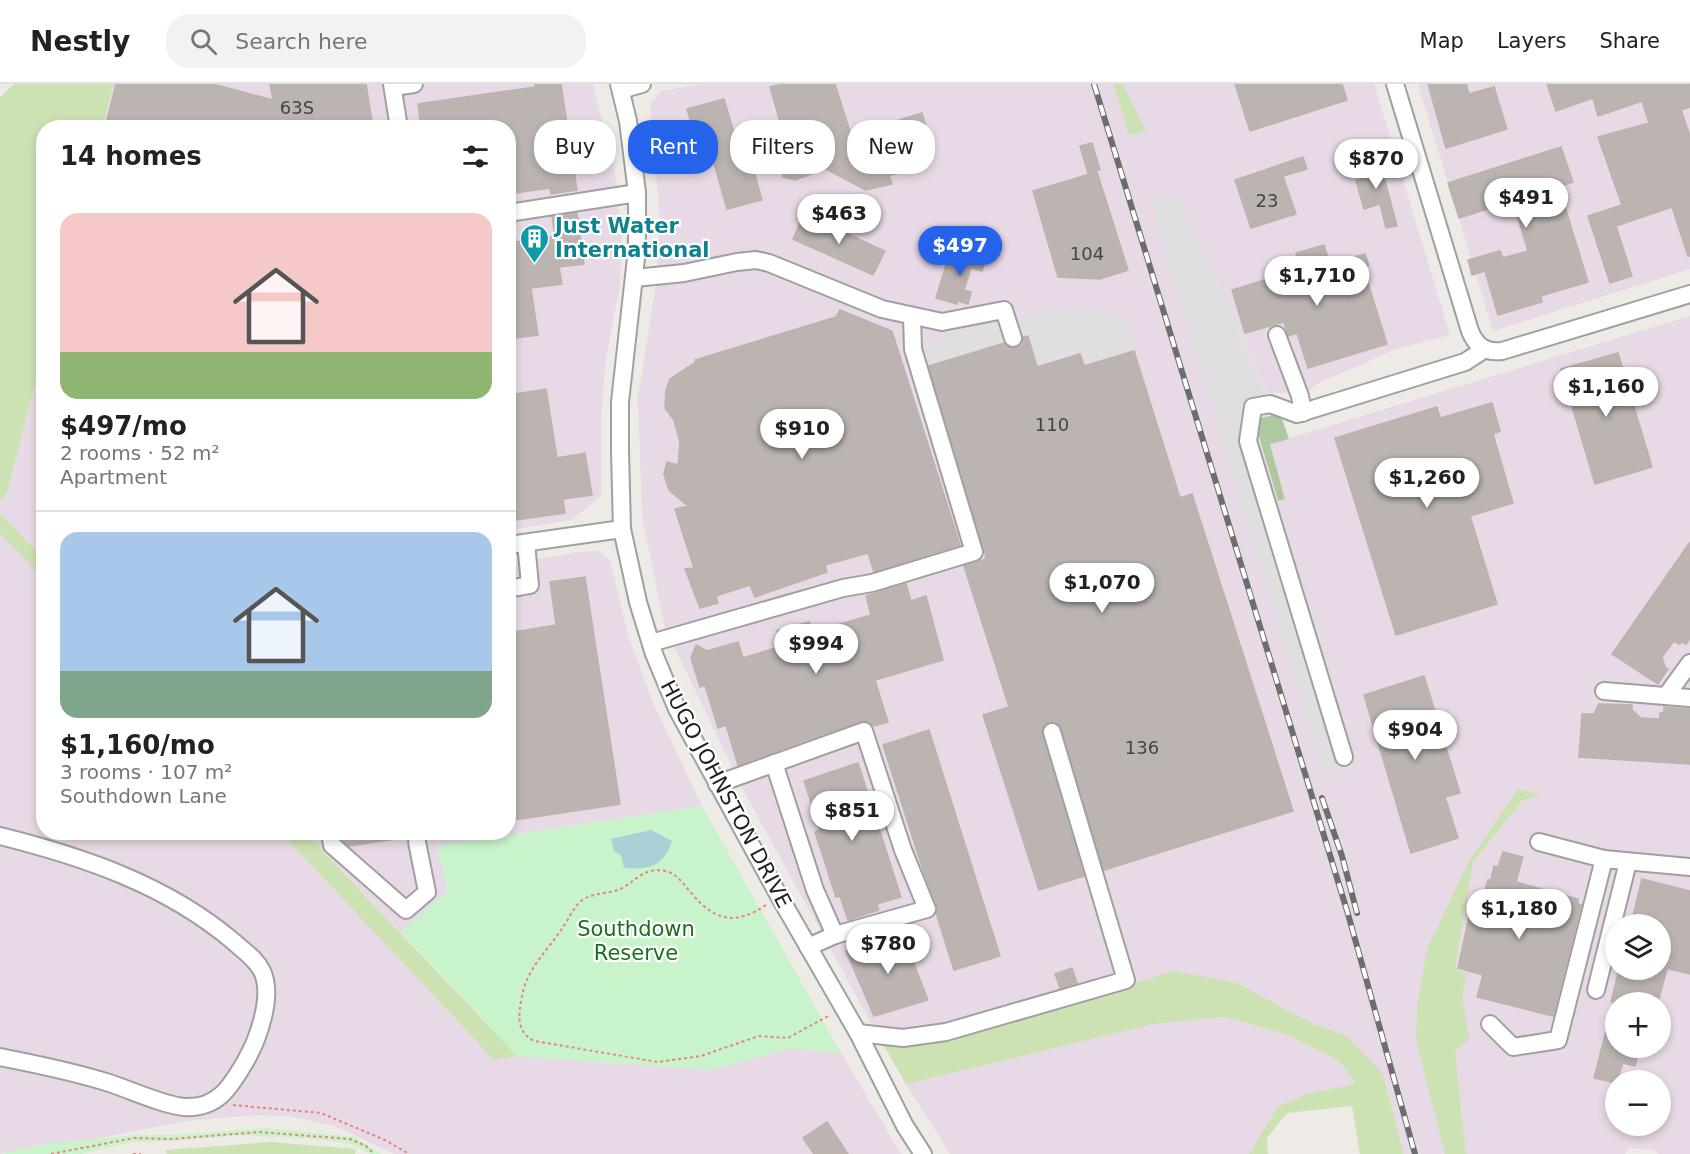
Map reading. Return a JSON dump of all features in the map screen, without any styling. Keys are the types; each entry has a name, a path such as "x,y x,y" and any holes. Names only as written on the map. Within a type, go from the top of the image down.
{"street":[{"path":"398,120 392,86 414,84"},
{"path":"620,87 642,84"},
{"path":"1395,84 1470,331 1475,341 1485,349 1502,351 1690,294"},
{"name":"HUGO JOHNSTON DRIVE","path":"620,87 628,122 637,193 637,249 620,402 622,529 638,602 651,643 677,709 858,1033 905,1126 923,1154"},
{"path":"516,212 637,193"},
{"path":"634,278 684,273 756,260 769,262 851,298 912,316 942,322 1004,310 1013,338"},
{"path":"651,643 843,588 872,583 974,552 913,349 912,316"},
{"path":"1277,335 1300,396 1300,414"},
{"path":"1344,757 1248,441 1253,407 1270,404 1300,414 1465,362 1485,349"},
{"path":"516,544 622,529"},
{"path":"516,587 531,585 526,543"},
{"path":"1666,696 1690,663"},
{"path":"1604,691 1690,698"},
{"path":"717,784 864,731 903,850 927,909 835,935 808,947"},
{"path":"858,1033 903,1038 946,1032 1126,980 1052,732"},
{"path":"774,763 815,890 835,935"},
{"path":"0,836 65,853 137,880 217,928 257,962 264,974 266,1004 254,1046 234,1082 223,1096 210,1104 184,1107 96,1079 0,1057"},
{"path":"331,840 332,845 406,910 427,892 417,842"},
{"path":"1539,842 1604,859 1690,867"},
{"path":"1490,1024 1513,1047 1558,1040 1604,859"},
{"path":"1596,990 1628,862"}],"path":[{"path":"760,909 742,918 722,917 701,904 674,874 658,870 640,875 622,888 591,895 580,902 536,962 524,988 519,1007 518,1019 522,1030 534,1041 658,1062 701,1056 759,1036 788,1038 823,1019"},
{"path":"216,1100 242,1107 321,1113 385,1140 409,1154"},
{"path":"51,1154 134,1138 171,1139 259,1132 350,1139 366,1146 374,1154"},
{"path":"133,1154 141,1154"}],"shaded area":[{"path":"114,84 593,84 602,120 534,120 534,174 615,174 616,177 622,237 620,285 606,358 601,416 601,497 571,520 516,529 516,120 104,120"},
{"path":"700,84 1113,84 1129,135 1145,132 1123,84 1374,84 1450,335 1396,349 1319,383 1307,392 1267,394 1176,192 1150,203 1278,501 1285,498 1270,444 1690,316 1690,1154 1658,1154 1654,1150 1628,1148 1625,1154 1466,1154 1460,1098 1464,1154 1404,1154 1388,1091 1346,1035 1313,1024 1239,983 1107,992 1004,1025 925,1045 884,1046 743,790 664,625 642,517 638,397 656,284 660,221 656,174 718,174 718,120 651,120 650,104 661,91","holes":["1518,789 1539,796 1522,801 1473,862 1467,894 1470,859"]},
{"path":"1418,84 1690,84 1690,269 1493,331"},
{"path":"1176,192 1267,395 1273,414 1254,421 1358,765 1324,774 1150,203"},
{"path":"1059,307 1119,315 1126,319 1136,348 1085,364 1082,349 1037,364 1027,337 926,367 922,342"},
{"path":"36,380 36,551 0,513 0,501 7,493"},
{"path":"0,533 36,572 36,840 288,840 494,1060 517,1056 711,1070 791,1048 841,1053 901,1154 395,1154 334,1126 288,1116 256,1115 186,1121 91,1140 40,1145 0,1154"},
{"path":"599,551 610,560 628,635 654,705 702,806 516,834 516,564 576,552"},
{"path":"313,840 477,840 437,846 448,890 401,932"},
{"path":"1226,1017 1285,1034 1339,1061 1356,1085 1310,1093 1278,1106 1249,1154 950,1154 906,1084 1154,1024"}],"green space":[{"path":"14,84 114,84 104,120 36,120 36,380 7,493 0,501 0,97"},
{"path":"1113,84 1123,84 1146,132 1129,135"},
{"path":"1280,413 1289,439 1270,444 1285,499 1278,501 1254,420"},
{"path":"0,513 36,551 36,572 0,533"},
{"path":"1518,789 1540,795 1522,801 1473,862 1455,967 1467,974 1462,995 1469,1039 1455,1052 1466,1154 1445,1154 1416,1040 1418,1001 1427,949 1470,859"},
{"name":"Southdown Reserve","path":"702,806 841,1053 791,1048 711,1070 517,1056 401,932 448,890 437,846 477,840 516,840 516,834"},
{"path":"288,840 313,840 517,1056 494,1060"},
{"path":"1173,971 1238,983 1313,1024 1346,1035 1383,1074 1404,1154 1360,1154 1352,1106 1287,1113 1267,1138 1268,1154 1249,1154 1278,1106 1310,1093 1356,1084 1339,1061 1285,1034 1226,1017 1154,1024 906,1084 884,1046 925,1045 1004,1025"},
{"path":"266,1128 355,1137 381,1154 370,1154 351,1144 305,1138 239,1135 175,1141 131,1142 81,1154 0,1154 40,1145 133,1135 172,1135"},
{"path":"271,1142 356,1149 355,1154 167,1154 165,1150"}],"water":[{"path":"651,830 672,841 664,856 648,867 624,868 621,855 614,851 611,839"}],"building":[{"path":"116,84 213,84 273,100 270,84 366,84 372,120 107,120"},
{"path":"535,84 561,84 566,120 534,120 534,174 575,174 577,190 551,194 550,188 516,193 516,120 420,120 418,104 535,87"},
{"path":"783,84 835,84 847,122 847,174 895,174 889,176 892,184 866,190 835,174 835,120 780,120 770,87"},
{"path":"1235,84 1342,84 1347,100 1250,131"},
{"path":"1428,84 1466,84 1469,94 1494,87 1507,129 1446,148"},
{"path":"1547,84 1690,84 1690,107 1681,110 1690,136 1690,256 1688,256 1672,207 1616,226 1632,276 1610,283 1588,216 1622,205 1598,137 1649,123 1642,101 1598,116 1593,98 1556,111"},
{"path":"724,99 730,120 730,174 755,174 762,200 727,209 717,174 718,120 690,120 687,109"},
{"path":"922,113 924,120 899,120"},
{"path":"1092,143 1100,170 1088,173 1080,146"},
{"path":"1561,147 1573,182 1559,187 1588,282 1541,296 1542,302 1498,315 1485,271 1472,275 1468,260 1500,251 1503,258 1528,251 1513,201 1459,218 1448,183"},
{"path":"1378,155 1397,226 1386,228 1380,204 1364,209 1356,181 1367,178 1362,159"},
{"path":"1303,157 1307,169 1283,176 1296,214 1251,228 1235,180"},
{"path":"1097,172 1128,270 1100,279 1058,277 1033,191"},
{"path":"782,174 812,174 795,180 783,177"},
{"path":"577,213 584,264 559,267 562,284 531,288 538,335 516,338 516,242 555,236 552,217"},
{"path":"804,214 885,251 873,275 793,239"},
{"path":"1324,245 1330,264 1365,254 1369,265 1363,267 1387,344 1308,368 1297,333 1288,336 1284,322 1245,333 1232,290 1301,269 1296,253"},
{"path":"973,248 988,253 982,271 971,268 964,290 971,292 968,304 958,301 957,304 936,298 949,255 970,261"},
{"path":"840,310 892,331 960,545 874,572 868,553 825,565 827,572 755,597 750,585 716,596 718,603 700,608 685,569 694,568 675,509 688,506 669,490 664,474 667,462 678,465 680,442 674,420 665,408 666,390 670,379 696,362 695,360 836,317"},
{"path":"1028,336 1037,367 1080,354 1084,366 1134,351 1180,498 1192,494 1293,811 1104,870 1062,729 1055,722 1048,722 1042,729 1042,735 1084,876 1039,890 983,715 1009,707 964,566 986,559 984,549 929,366 1004,343 1010,348 1016,348 1021,345 1023,337"},
{"path":"1618,353 1652,467 1595,484 1561,369"},
{"path":"546,389 557,458 585,453 592,495 563,499 565,513 516,520 516,394"},
{"path":"1492,403 1500,431 1493,434 1513,503 1470,516 1497,604 1396,635 1335,438 1437,407 1440,418"},
{"path":"1690,542 1690,638 1686,644 1674,641 1662,657 1668,669 1658,684 1612,654"},
{"path":"585,577 620,804 516,820 516,632 556,625 550,582"},
{"path":"906,584 911,601 926,596 943,660 875,680 888,722 873,726 867,721 860,721 738,765 726,725 718,728 705,685 700,687 691,658 696,645 707,651 738,642 743,658 782,646 777,631 809,622 812,632 871,615 866,596"},
{"path":"1424,676 1460,793 1445,797 1458,838 1411,853 1364,695"},
{"path":"1599,704 1632,705 1632,710 1641,718 1660,719 1660,713 1664,712 1664,707 1690,709 1690,764 1579,757 1582,714 1594,714"},
{"path":"929,730 1000,956 954,970 936,913 937,905 924,873 883,745"},
{"path":"858,763 901,897 877,904 879,910 848,920 840,896 836,897 815,832 820,830 804,781"},
{"path":"343,840 388,840 349,846"},
{"path":"1503,852 1523,857 1516,882 1578,899 1578,904 1581,905 1553,1016 1477,997 1483,975 1458,968 1474,894 1483,897 1488,880 1491,880 1494,866 1498,867"},
{"path":"1642,879 1690,891 1690,974 1671,970 1671,914 1633,914"},
{"path":"903,935 928,1000 874,1016 846,951"},
{"path":"1072,968 1077,983 1060,988 1055,974"},
{"path":"1616,980 1664,980 1661,992 1613,992"},
{"path":"1605,1035 1605,1058 1637,1058 1635,1066 1623,1063 1621,1070 1605,1070 1605,1080 1594,1078"},
{"path":"827,1122 848,1154 814,1154 803,1138"}],"railway":[{"path":"1094,84 1348,914 1415,1154"},
{"path":"1322,798 1342,856 1357,913"}],"place":[{"name":"Just Water International","path":"534,264"}]}
